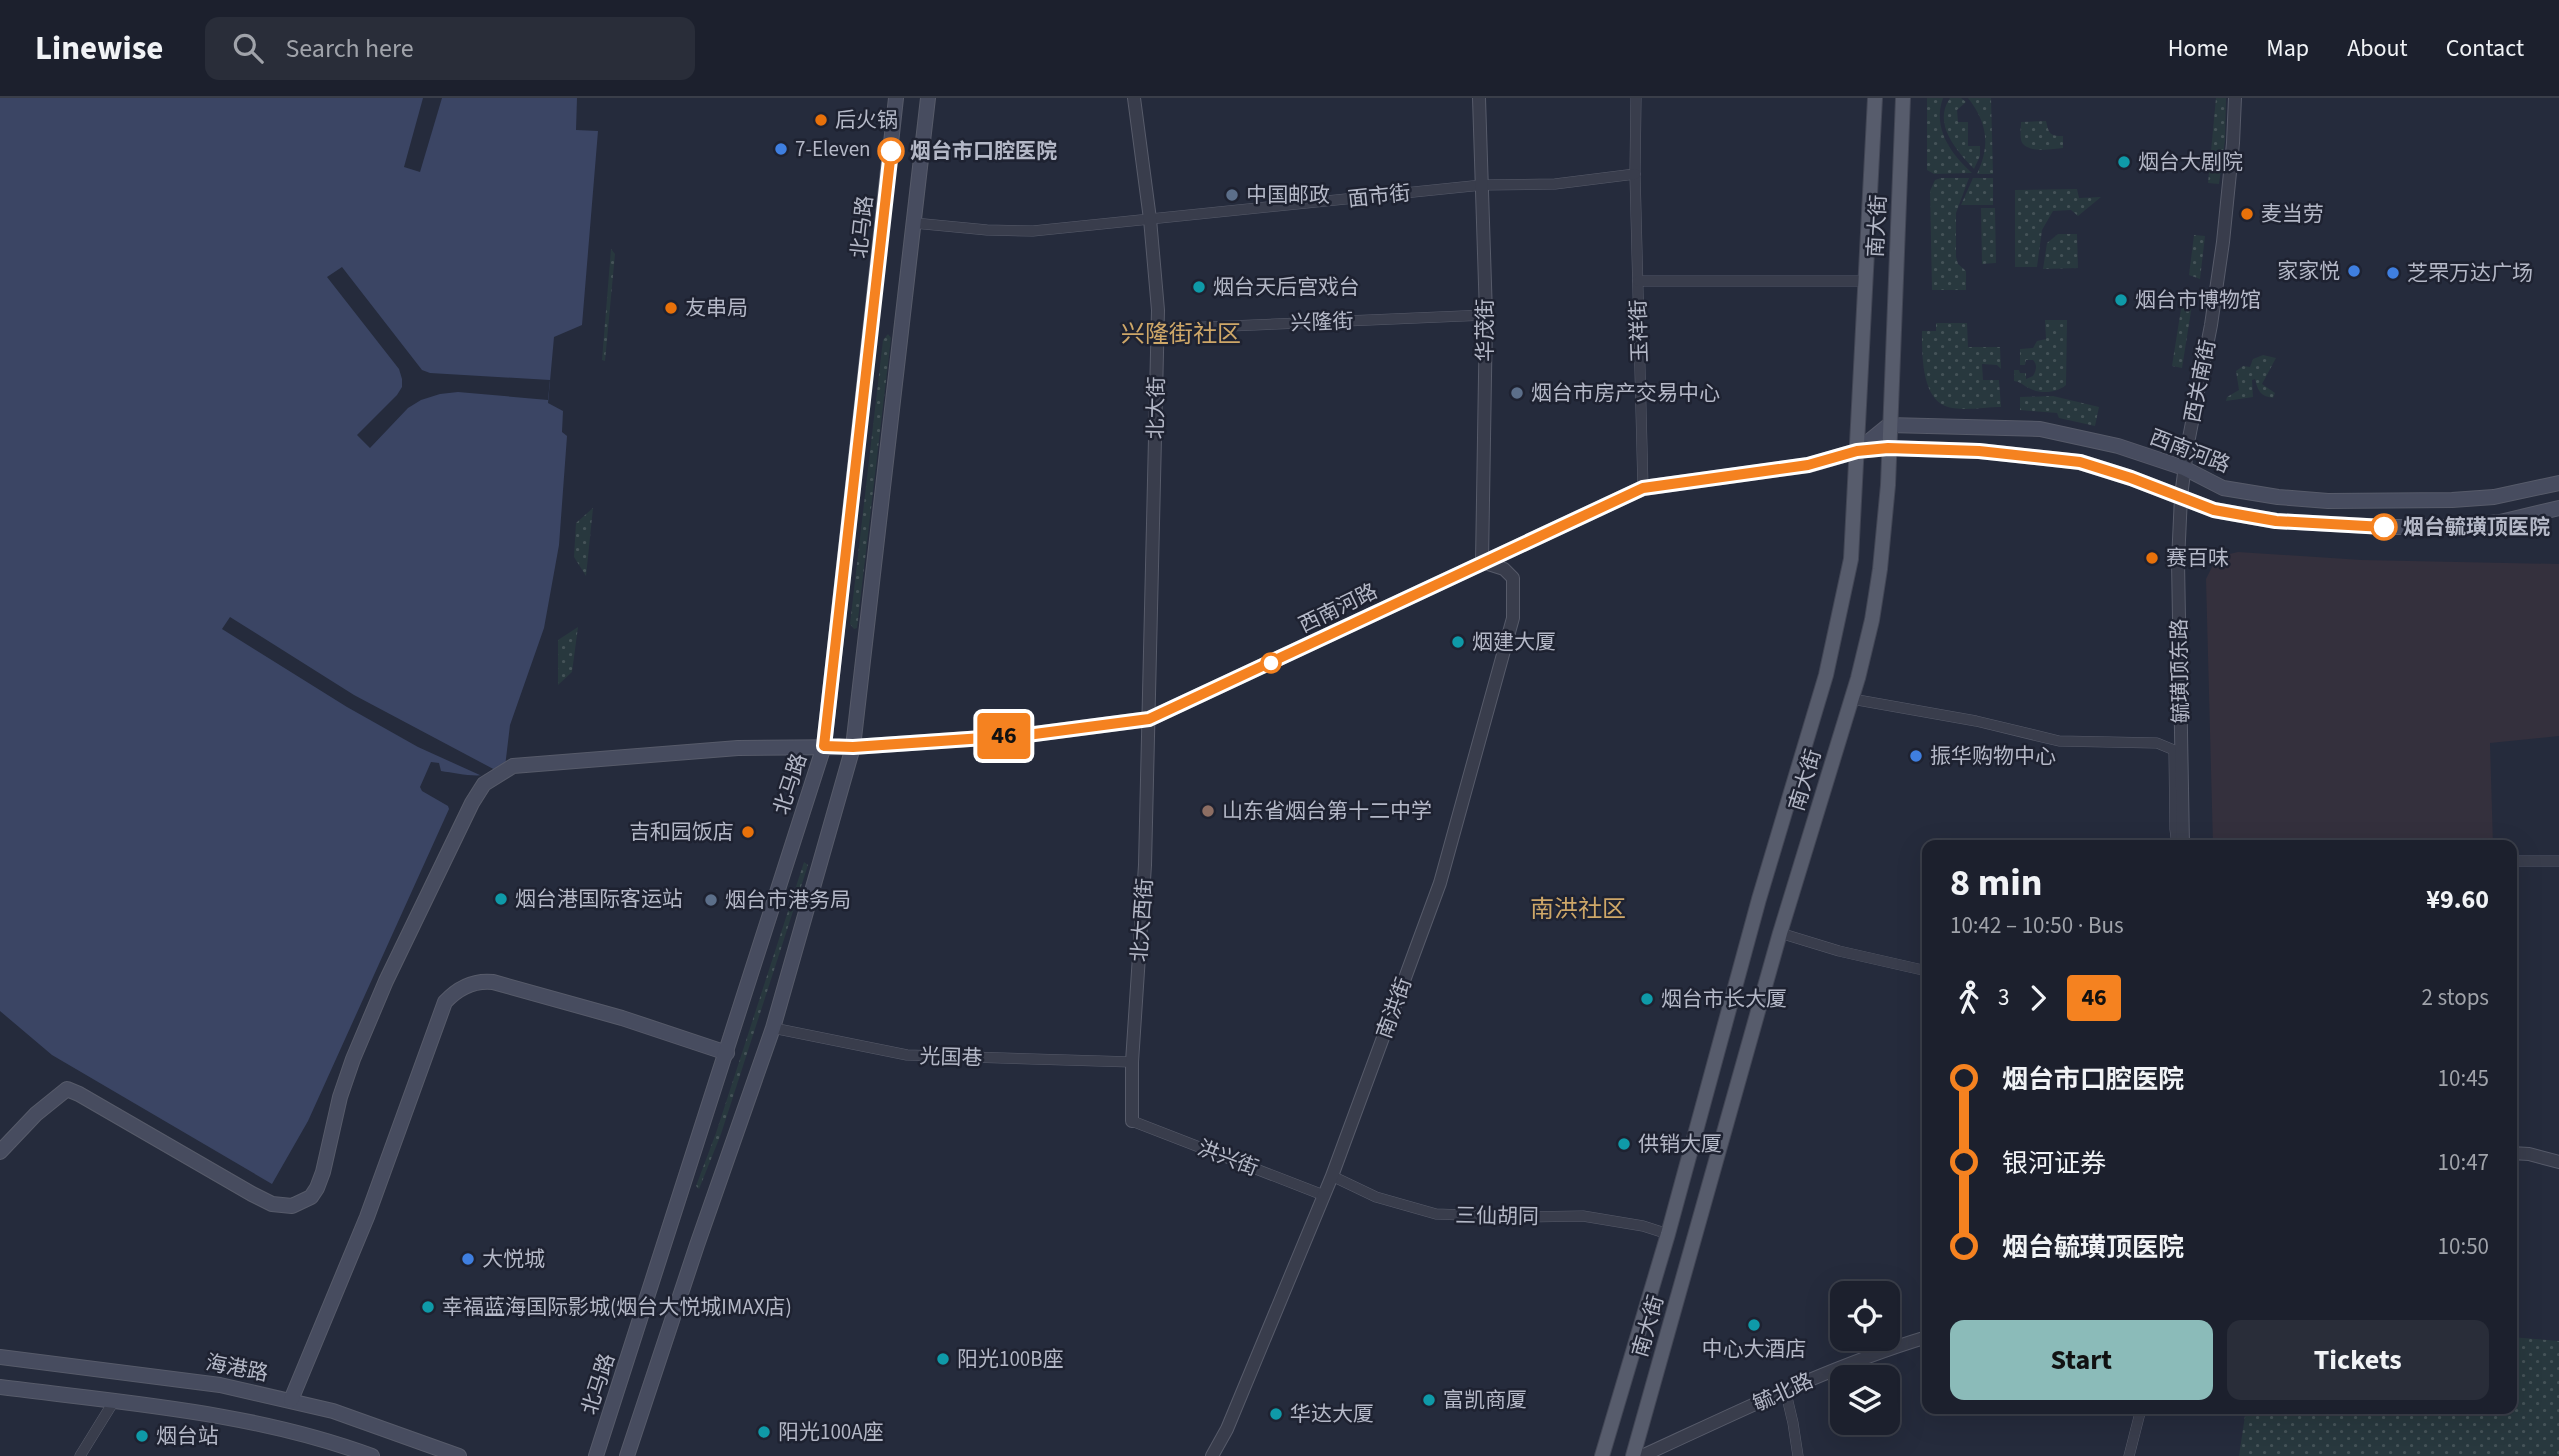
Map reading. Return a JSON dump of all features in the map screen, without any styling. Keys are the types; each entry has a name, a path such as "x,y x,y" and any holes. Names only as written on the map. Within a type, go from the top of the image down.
{"main road":[{"name":"北马路","path":"596,1456 824,746 896,98"},
{"path":"627,1456 773,1028 853,747 928,98"},
{"name":"南大街","path":"1602,1456 1668,1234 1759,899 1833,646 1851,559 1875,98"},
{"name":"南大街","path":"1633,1456 1780,933 1852,699 1872,620 1888,485 1903,98"},
{"name":"西南河路","path":"1857,451 1889,425 2040,429 2118,446 2184,468 2223,488 2278,497 2328,501 2480,498 2559,484"},
{"name":"西南河路","path":"0,1153 36,1114 67,1089 252,1194 283,1207 311,1197 323,1172 345,1079 386,981 472,803 484,784 513,766 738,748 853,747 1027,735 1149,719 1643,488 1808,465 1857,451 1888,448 1979,451 2080,462 2214,510 2276,521 2376,527 2454,527 2500,522 2559,508"},
{"path":"291,1400 367,1217 445,1002 451,995 473,982 494,982 622,1018 727,1053"},
{"name":"海港路","path":"0,1357 220,1385 291,1400 364,1421 459,1456"},
{"path":"0,1387 240,1419 372,1456"}],"street":[{"name":"北大街","path":"1133,98 1150,219 1158,329 1149,719"},
{"name":"华茂街","path":"1479,98 1486,315 1482,562"},
{"name":"玉祥街","path":"1636,98 1635,174 1643,488"},
{"name":"西关南街","path":"2181,496 2219,270 2233,143 2235,98"},
{"name":"面市街","path":"914,223 1034,231 1482,185 1555,184 1635,174"},
{"path":"1638,281 1866,281"},
{"name":"兴隆街","path":"1158,329 1486,315"},
{"name":"毓璜顶东路","path":"2180,840 2178,562 2181,496"},
{"name":"南洪街","path":"1212,1456 1227,1429 1332,1176 1440,883 1513,618 1513,578 1504,569 1482,562"},
{"path":"1852,699 1976,722 2059,741 2157,743 2169,746 2174,750 2175,829 2178,840"},
{"name":"北大西街","path":"1132,1121 1132,1062 1145,865 1149,719"},
{"path":"2517,861 2559,861"},
{"path":"1780,933 1839,951 1922,970"},
{"name":"光国巷","path":"773,1028 907,1055 1132,1062"},
{"name":"洪兴街","path":"1132,1121 1323,1195"},
{"path":"2517,1153 2559,1162"},
{"name":"三仙胡同","path":"1332,1176 1376,1197 1436,1214 1583,1216 1643,1226 1668,1234"},
{"name":"毓北路","path":"1642,1456 1785,1389 1879,1351 1922,1338"},
{"path":"1785,1389 1798,1456"},
{"path":"80,1456 114,1401"},
{"path":"2129,1456 2140,1414"}],"shaded area":[{"path":"1927,98 1943,98 1940,120 1945,140 1972,173 1934,174 1927,170"},
{"path":"1950,98 1961,98 1966,102 1957,110 1958,122 1968,122 1968,146 1980,146 1980,156 1974,169 1954,145 1945,127 1945,108"},
{"path":"1968,98 1991,98 1993,174 1977,174 1984,153 1985,134 1979,116"},
{"path":"2216,98 2226,98 2225,140 2219,184 2208,183"},
{"path":"2046,121 2051,133 2063,136 2063,148 2037,149 2023,144 2021,122"},
{"path":"1969,178 1956,213 1956,257 1958,264 1966,271 1966,290 1932,290 1930,191 1935,180"},
{"path":"1973,178 1993,178 1993,205 1961,205"},
{"path":"2077,189 2079,198 2101,197 2078,216 2071,210 2053,211 2042,230 2037,267 2015,267 2015,190"},
{"path":"1981,208 1995,208 1996,263 1982,264"},
{"path":"2058,234 2077,234 2078,268 2043,269 2047,243"},
{"path":"2194,235 2205,236 2200,279 2189,275"},
{"path":"611,249 615,254 605,361 602,360"},
{"path":"2184,290 2194,292 2182,368 2172,366"},
{"path":"2045,320 2067,320 2066,385 2058,390 2045,392 2035,391 2014,381 2014,370 2026,373 2026,379 2033,376 2036,364 2033,360 2026,360 2025,365 2020,365 2020,349 2033,348 2037,341 2046,339"},
{"path":"1936,323 1967,323 1968,347 2000,347 2001,369 1997,365 1982,364 1983,380 1999,380 2001,407 1958,409 1937,401 1931,393 1924,372 1922,340 1922,331 1936,331"},
{"path":"888,334 891,338 857,628 854,629 850,624 883,340"},
{"path":"2263,355 2276,358 2262,384 2275,393 2273,398 2260,392 2255,379 2252,380 2253,397 2226,401 2227,397 2239,390 2236,371 2243,366 2250,367 2253,359"},
{"path":"2053,396 2099,407 2095,426 2059,418 2057,413 2020,410 2020,397"},
{"path":"593,508 586,576 574,557 576,523"},
{"name":"烟台毓璜顶医院","path":"2238,552 2362,560 2559,564 2559,736 2490,743 2493,840 2213,840 2206,579 2217,557"},
{"path":"578,627 572,672 558,685 558,640"},
{"path":"804,862 808,865 721,1134 699,1189 696,1186 716,1133"},
{"path":"2517,1338 2559,1341 2559,1456 2239,1456 2245,1414 2517,1414"}],"water":[{"path":"0,98 577,98 576,130 598,131 582,325 554,337 548,403 563,411 562,432 567,436 559,545 544,628 510,725 505,767 491,774 474,775 441,771 439,763 431,762 420,787 449,809 308,1121 272,1184 52,1055 0,1011"}],"pier":[{"path":"423,98 442,98 420,172 404,167"},
{"path":"342,267 422,370 430,373 550,380 548,400 458,392 440,394 421,400 408,408 370,448 357,435 397,395 402,387 402,379 399,369 327,277"},
{"path":"230,617 354,695 499,772 482,776 418,747 347,707 222,629"}],"bus line":[{"name":"46","path":"891,151 824,746 853,747 1027,735 1149,719 1643,488 1808,465 1857,451 1888,448 1979,451 2080,462 2131,478 2214,510 2276,521 2384,527"}],"place":[{"name":"后火锅","path":"821,120"},
{"name":"7-Eleven","path":"781,149"},
{"name":"烟台市口腔医院","path":"891,151"},
{"name":"烟台大剧院","path":"2124,162"},
{"name":"中国邮政","path":"1232,195"},
{"name":"麦当劳","path":"2247,214"},
{"name":"家家悦","path":"2354,271"},
{"name":"芝罘万达广场","path":"2393,273"},
{"name":"烟台天后宫戏台","path":"1199,287"},
{"name":"烟台市博物馆","path":"2121,300"},
{"name":"友串局","path":"671,308"},
{"name":"烟台市房产交易中心","path":"1517,393"},
{"name":"烟台毓璜顶医院","path":"2384,527"},
{"name":"赛百味","path":"2152,558"},
{"name":"烟建大厦","path":"1458,642"},
{"name":"振华购物中心","path":"1916,756"},
{"name":"山东省烟台第十二中学","path":"1208,811"},
{"name":"吉和园饭店","path":"748,832"},
{"name":"烟台港国际客运站","path":"501,899"},
{"name":"烟台市港务局","path":"711,900"},
{"name":"烟台市长大厦","path":"1647,999"},
{"name":"供销大厦","path":"1624,1144"},
{"name":"大悦城","path":"468,1259"},
{"name":"幸福蓝海国际影城(烟台大悦城IMAX店)","path":"428,1307"},
{"name":"中心大酒店","path":"1754,1325"},
{"name":"阳光100B座","path":"943,1359"},
{"name":"富凯商厦","path":"1429,1400"},
{"name":"华达大厦","path":"1276,1414"},
{"name":"阳光100A座","path":"764,1432"},
{"name":"烟台站","path":"142,1436"}],"district":[{"name":"兴隆街社区","path":"1181,334"},
{"name":"南洪社区","path":"1578,909"}]}
